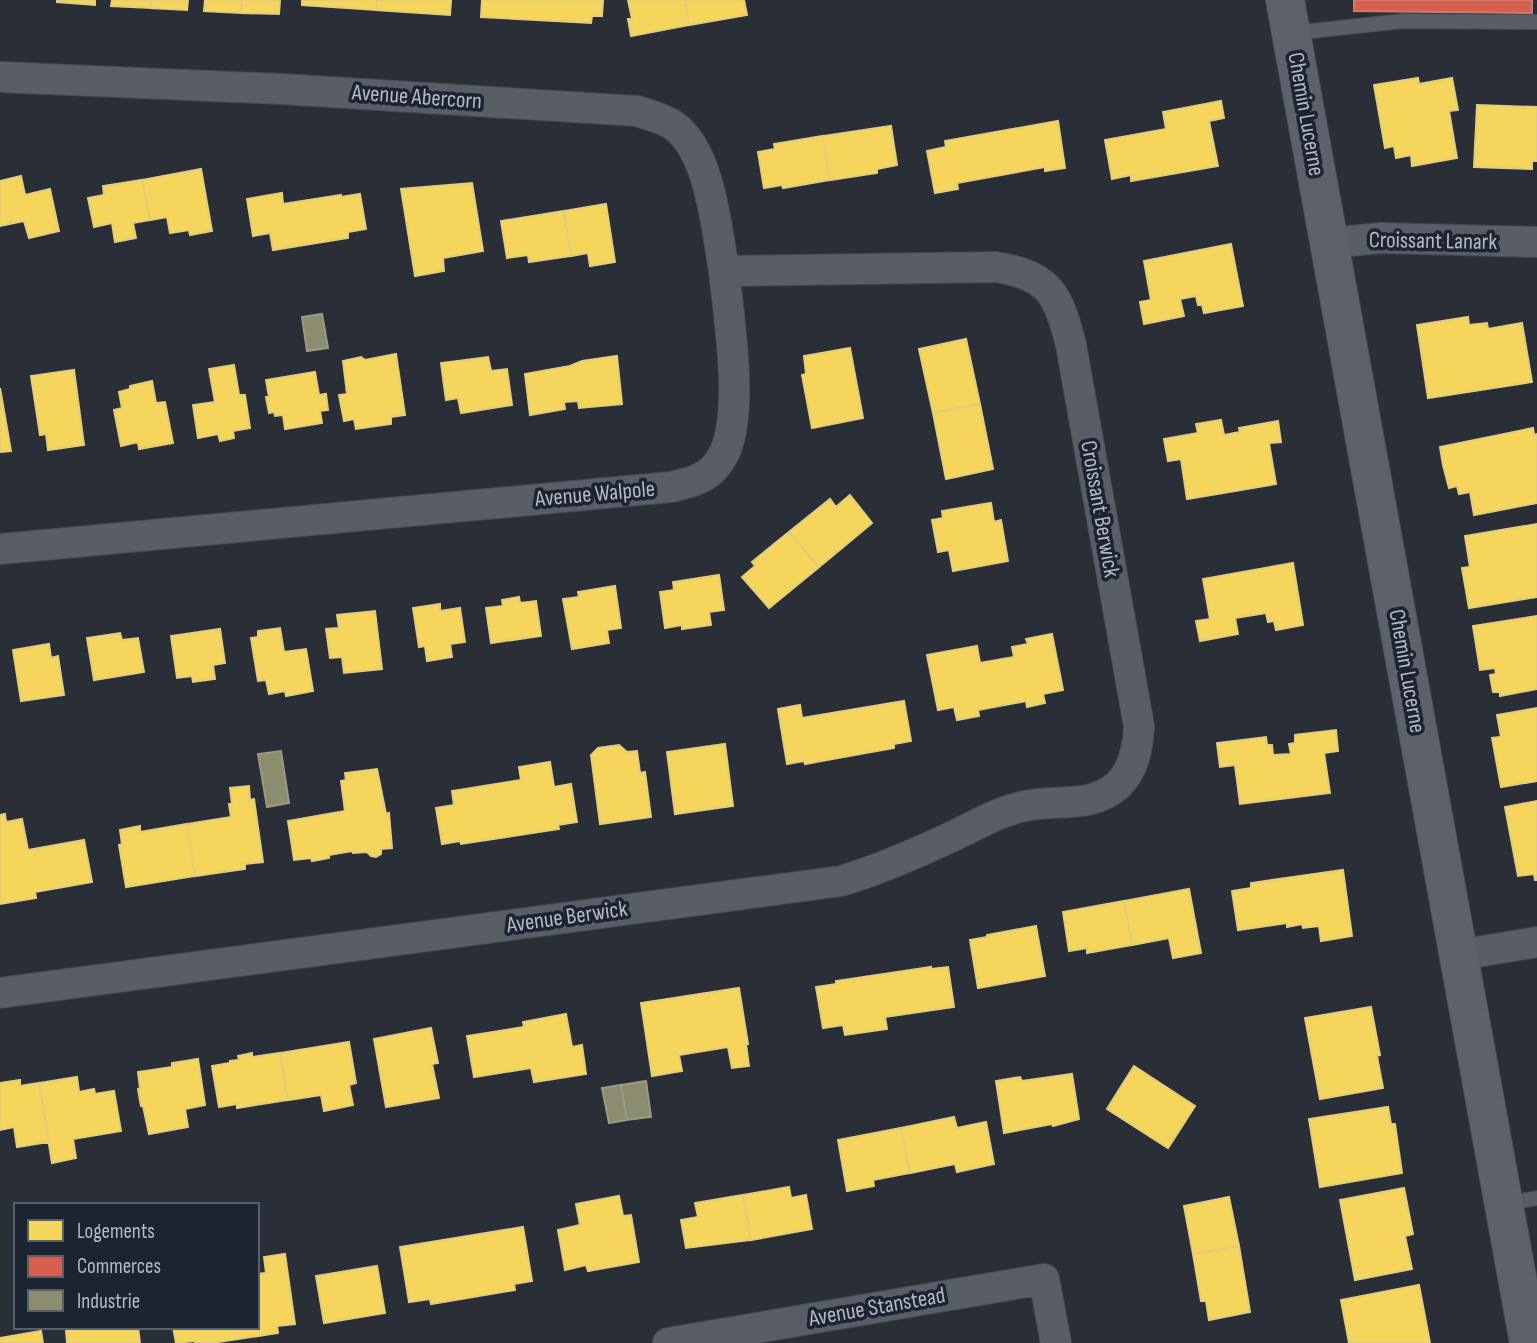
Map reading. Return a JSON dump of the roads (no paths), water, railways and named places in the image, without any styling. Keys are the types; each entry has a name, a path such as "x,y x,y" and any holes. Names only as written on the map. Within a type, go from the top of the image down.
{"main road":[{"name":"Chemin Lucerne","path":"1288,17 1459,954 1520,1201 1529,1343"}],"street":[{"name":"Avenue Abercorn","path":"0,77 281,89 637,111 673,125 687,138 697,156 713,206 724,271"},
{"name":"Croissant Lanark","path":"1329,243 1381,238 1537,242"},
{"name":"Croissant Berwick","path":"724,271 996,267 1032,276 1049,289 1059,303 1071,345 1139,726 1134,759 1129,772 1117,786"},
{"name":"Avenue Walpole","path":"0,549 658,489 695,481 713,469 726,450 733,421 731,347 724,271"},
{"name":"Avenue Berwick","path":"0,993 841,881 897,862 1000,814 1026,806 1080,802 1100,796 1117,786"},
{"path":"1459,954 1537,942"},
{"name":"Avenue Stanstead","path":"668,1343 1044,1279 1056,1343"}],"lane":[{"path":"1288,17 1537,22"}]}
